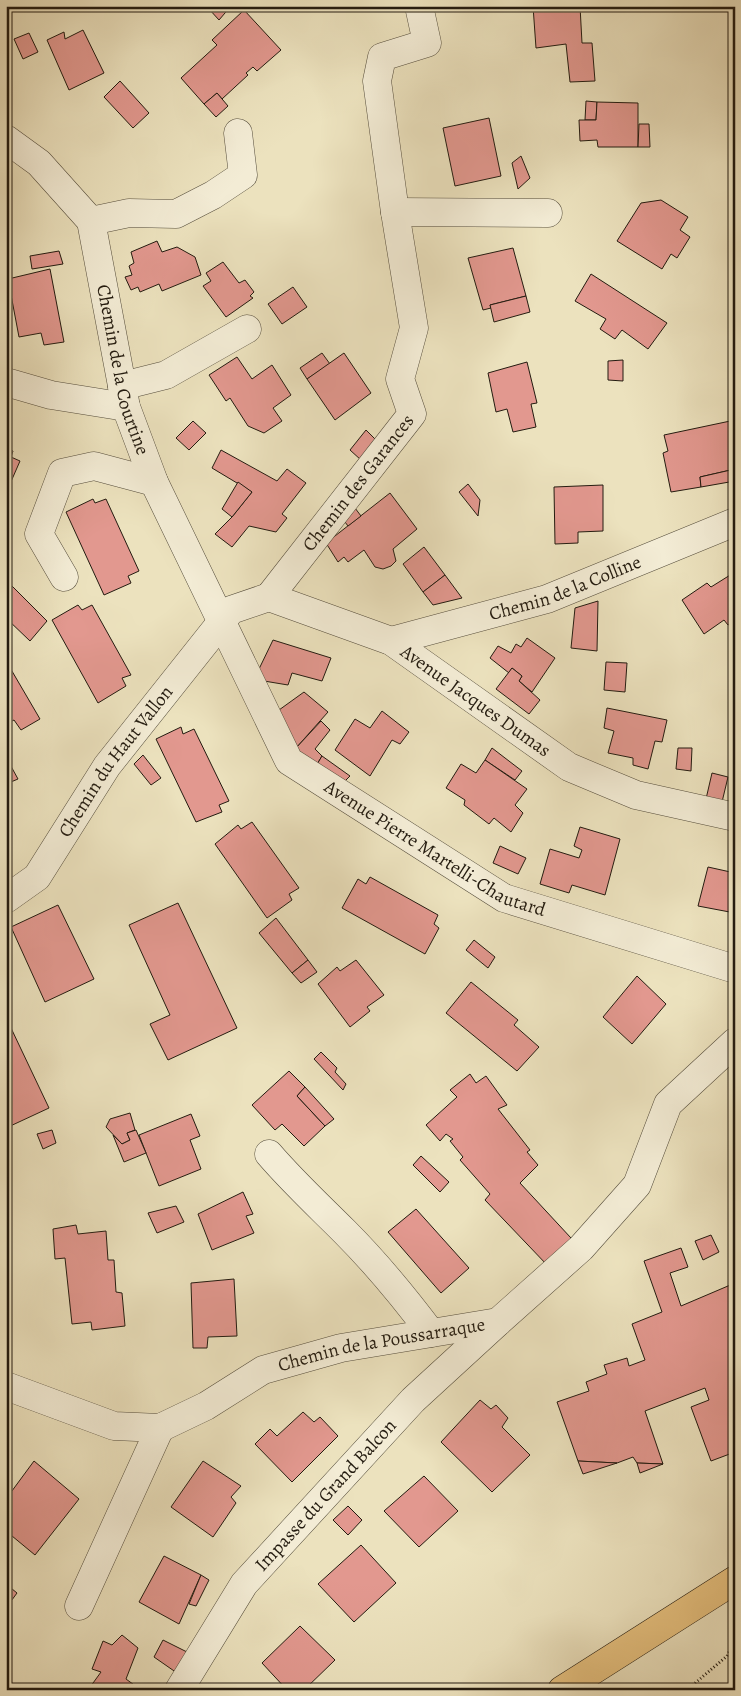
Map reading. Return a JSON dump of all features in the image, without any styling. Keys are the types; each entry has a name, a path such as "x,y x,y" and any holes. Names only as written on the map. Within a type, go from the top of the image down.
{"main road":[{"path":"562,1690 735,1580"}],"street":[{"name":"Chemin des Garances","path":"269,597 412,414 400,379 414,328 395,212 377,81 382,57 427,43 419,6"},
{"path":"6,139 40,163 91,221 129,213 176,214 212,195 243,175 238,133"},
{"path":"395,212 548,213"},
{"name":"Chemin de la Courtine","path":"91,221 124,397 154,482 222,621"},
{"path":"6,382 51,395 124,397 247,328"},
{"path":"64,577 39,534 62,473 94,466 154,482"},
{"name":"Chemin de la Colline","path":"391,640 547,599 735,522"},
{"path":"222,621 231,610 269,597"},
{"name":"Avenue Jacques Dumas","path":"269,597 391,640 569,767 636,796 735,817"},
{"name":"Chemin du Haut Vallon","path":"6,899 37,877 107,766 222,621"},
{"name":"Avenue Pierre Martelli-Chautard","path":"222,621 289,761 504,898 735,969"},
{"name":"Chemin de la Poussarraque","path":"6,1386 114,1426 160,1428 206,1406 263,1370 341,1348 498,1322 581,1248 637,1185 668,1104 735,1042"},
{"path":"269,1154 402,1294 431,1333"},
{"name":"Impasse du Grand Balcon","path":"179,1690 244,1584 413,1400 498,1322"},
{"path":"78,1606 160,1428"}],"path":[{"path":"687,1690 727,1656 735,1641"}],"building":[{"path":"211,6 231,6 219,20 209,9"},
{"path":"533,6 580,6 582,43 592,43 595,81 570,82 566,44 536,48"},
{"path":"244,10 281,50 257,71 253,67 246,73 248,75 222,99 217,93 204,104 181,78 217,45 212,40"},
{"path":"83,30 104,73 69,90 47,40 64,32 65,39"},
{"path":"29,33 38,52 23,59 14,39"},
{"path":"120,81 149,113 133,128 104,97"},
{"path":"217,93 228,106 216,117 204,104"},
{"path":"586,101 597,102 596,120 585,120"},
{"path":"597,102 638,103 638,147 598,147 597,140 580,141 579,120 596,120"},
{"path":"489,118 501,176 455,186 443,128"},
{"path":"639,124 649,124 650,147 638,147"},
{"path":"521,156 530,178 518,189 512,163"},
{"path":"661,200 688,217 680,230 690,237 677,258 671,254 662,269 617,241 641,203"},
{"path":"157,241 162,252 177,247 195,257 201,275 162,291 159,284 140,292 138,287 131,290 125,277 132,275 129,266 134,263 131,252"},
{"path":"513,248 526,296 490,305 491,308 483,310 468,258"},
{"path":"59,251 63,264 32,269 30,256"},
{"path":"223,262 239,283 245,280 254,292 250,296 253,298 226,317 203,286 211,281 206,273"},
{"path":"50,269 64,342 44,345 41,333 19,337 8,279"},
{"path":"591,274 667,323 648,349 622,330 615,339 600,329 606,319 575,301"},
{"path":"293,287 307,307 282,324 268,304"},
{"path":"526,296 530,312 494,322 490,305"},
{"path":"322,353 330,364 307,379 300,368"},
{"path":"344,353 371,393 335,420 307,379"},
{"path":"237,357 252,379 272,365 291,395 273,408 282,421 264,433 248,426 230,398 226,401 209,375"},
{"path":"623,360 623,381 608,380 608,361"},
{"path":"527,362 537,403 531,404 536,427 513,432 507,409 496,412 488,373"},
{"path":"735,420 735,469 700,477 701,487 671,492 663,453 668,451 664,435"},
{"path":"193,421 206,433 189,450 176,438"},
{"path":"366,430 378,442 361,460 350,450"},
{"path":"6,448 13,451 11,457 20,461 6,493"},
{"path":"221,450 277,481 287,469 306,483 282,514 287,518 276,532 249,526 232,547 215,534 232,517 252,492 212,468"},
{"path":"735,469 735,481 701,487 700,477"},
{"path":"238,482 252,492 232,517 222,509"},
{"path":"468,484 480,500 478,516 459,492"},
{"path":"603,485 603,531 578,532 578,543 555,544 554,487"},
{"path":"390,493 417,529 393,549 396,561 391,566 383,569 375,567 364,550 348,562 344,557 338,562 326,543"},
{"path":"93,499 95,503 106,499 139,571 128,576 131,583 104,595 66,512"},
{"path":"352,504 361,516 348,526 339,514"},
{"path":"424,547 445,575 423,592 403,564"},
{"path":"735,572 735,621 728,625 724,620 704,634 682,600 707,583 711,587"},
{"path":"445,575 462,598 433,605 423,592"},
{"path":"6,580 47,621 30,641 6,618"},
{"path":"598,601 597,651 571,648 575,608"},
{"path":"78,605 82,610 92,605 131,675 122,678 126,686 98,703 52,620"},
{"path":"527,638 555,658 532,692 519,681 522,676 512,668 509,673 490,658 498,646 511,653 516,644 521,647"},
{"path":"273,640 331,658 322,681 292,673 288,685 264,681 259,669"},
{"path":"606,662 627,663 625,692 604,690"},
{"path":"9,666 40,719 21,730 14,720 6,724 6,667"},
{"path":"512,668 522,676 519,681 540,700 529,714 496,689"},
{"path":"304,692 328,712 296,748 279,710"},
{"path":"607,708 667,720 662,742 655,741 648,769 633,765 633,758 608,753 614,731 604,728"},
{"path":"382,711 409,732 400,744 392,740 370,776 335,750 355,719 370,728"},
{"path":"321,721 330,730 315,749 322,756 316,766 296,748"},
{"path":"181,727 183,734 194,729 229,801 219,805 222,812 196,822 156,739"},
{"path":"492,748 522,771 515,780 485,760"},
{"path":"678,748 692,748 691,771 676,769"},
{"path":"143,755 161,778 151,785 134,764"},
{"path":"322,756 350,776 343,783 316,766"},
{"path":"6,759 18,779 6,784"},
{"path":"485,760 527,789 515,805 523,813 511,832 494,818 489,824 464,805 465,800 446,788 461,764 476,773"},
{"path":"712,773 728,777 722,802 706,799"},
{"path":"252,822 299,888 289,894 292,900 267,918 215,844 238,825 241,829"},
{"path":"580,827 620,839 605,895 572,885 569,893 540,884 550,849 579,858 582,850 574,846"},
{"path":"500,846 526,858 518,874 493,863"},
{"path":"708,867 735,873 735,913 698,906"},
{"path":"370,877 438,915 434,924 439,928 425,954 342,908 358,879 366,884"},
{"path":"178,903 237,1028 168,1060 150,1024 170,1015 129,925"},
{"path":"58,905 94,979 45,1002 11,927"},
{"path":"276,918 308,960 292,973 259,933"},
{"path":"474,940 495,957 488,968 466,950"},
{"path":"308,960 317,972 301,983 292,973"},
{"path":"356,960 384,995 367,1007 370,1011 350,1027 318,984 337,967 340,971"},
{"path":"637,976 666,1004 632,1044 603,1017"},
{"path":"471,982 518,1020 514,1025 539,1047 517,1071 446,1013"},
{"path":"11,1028 49,1108 6,1128 6,1030"},
{"path":"321,1052 337,1068 335,1072 346,1084 343,1090 314,1059"},
{"path":"289,1071 305,1087 297,1096 325,1126 304,1146 282,1124 275,1130 252,1105"},
{"path":"470,1074 476,1083 486,1076 507,1105 498,1109 530,1150 527,1152 538,1165 520,1183 571,1238 548,1266 485,1200 490,1194 460,1160 463,1157 450,1141 453,1139 446,1134 440,1141 426,1125 457,1097 450,1090"},
{"path":"305,1087 334,1119 325,1126 297,1096"},
{"path":"130,1113 135,1130 127,1133 130,1140 122,1144 106,1127 110,1119"},
{"path":"191,1114 200,1136 190,1140 201,1169 159,1186 139,1135"},
{"path":"52,1130 56,1143 43,1149 37,1134"},
{"path":"136,1130 146,1153 124,1162 113,1135 122,1144 130,1140 127,1133"},
{"path":"421,1156 449,1182 440,1192 413,1165"},
{"path":"243,1192 253,1214 246,1216 254,1233 212,1250 198,1214"},
{"path":"176,1206 184,1222 157,1233 148,1213"},
{"path":"416,1209 469,1268 441,1293 388,1232"},
{"path":"76,1225 78,1234 106,1231 108,1260 114,1260 116,1292 122,1293 125,1326 92,1330 91,1322 72,1324 65,1258 55,1259 53,1229"},
{"path":"711,1235 719,1252 703,1260 695,1241"},
{"path":"681,1248 688,1267 670,1273 681,1306 735,1283 735,1452 711,1461 691,1407 709,1400 705,1388 645,1411 663,1464 637,1463 633,1457 617,1463 578,1461 557,1402 589,1391 586,1382 607,1374 604,1365 627,1358 629,1366 645,1360 632,1324 662,1312 644,1261"},
{"path":"234,1279 237,1336 208,1337 207,1348 193,1348 191,1283"},
{"path":"480,1400 491,1409 496,1405 508,1418 502,1427 530,1455 492,1492 441,1442"},
{"path":"303,1412 314,1422 320,1417 338,1436 292,1482 255,1444 270,1429 277,1436"},
{"path":"34,1461 79,1499 35,1555 6,1531 6,1499"},
{"path":"203,1461 241,1486 231,1497 236,1503 213,1537 171,1507"},
{"path":"578,1461 617,1463 583,1474"},
{"path":"637,1463 663,1464 640,1473"},
{"path":"424,1476 458,1511 419,1547 384,1511"},
{"path":"348,1506 362,1520 348,1535 333,1520"},
{"path":"361,1545 396,1583 354,1622 318,1584"},
{"path":"164,1556 201,1575 179,1624 139,1602"},
{"path":"201,1575 209,1580 196,1606 189,1604"},
{"path":"6,1584 17,1593 6,1608"},
{"path":"300,1626 335,1660 304,1690 287,1690 262,1663"},
{"path":"122,1635 138,1648 126,1679 141,1690 88,1690 101,1672 92,1669 103,1641 112,1645"},
{"path":"163,1640 189,1653 177,1673 154,1657"}]}
